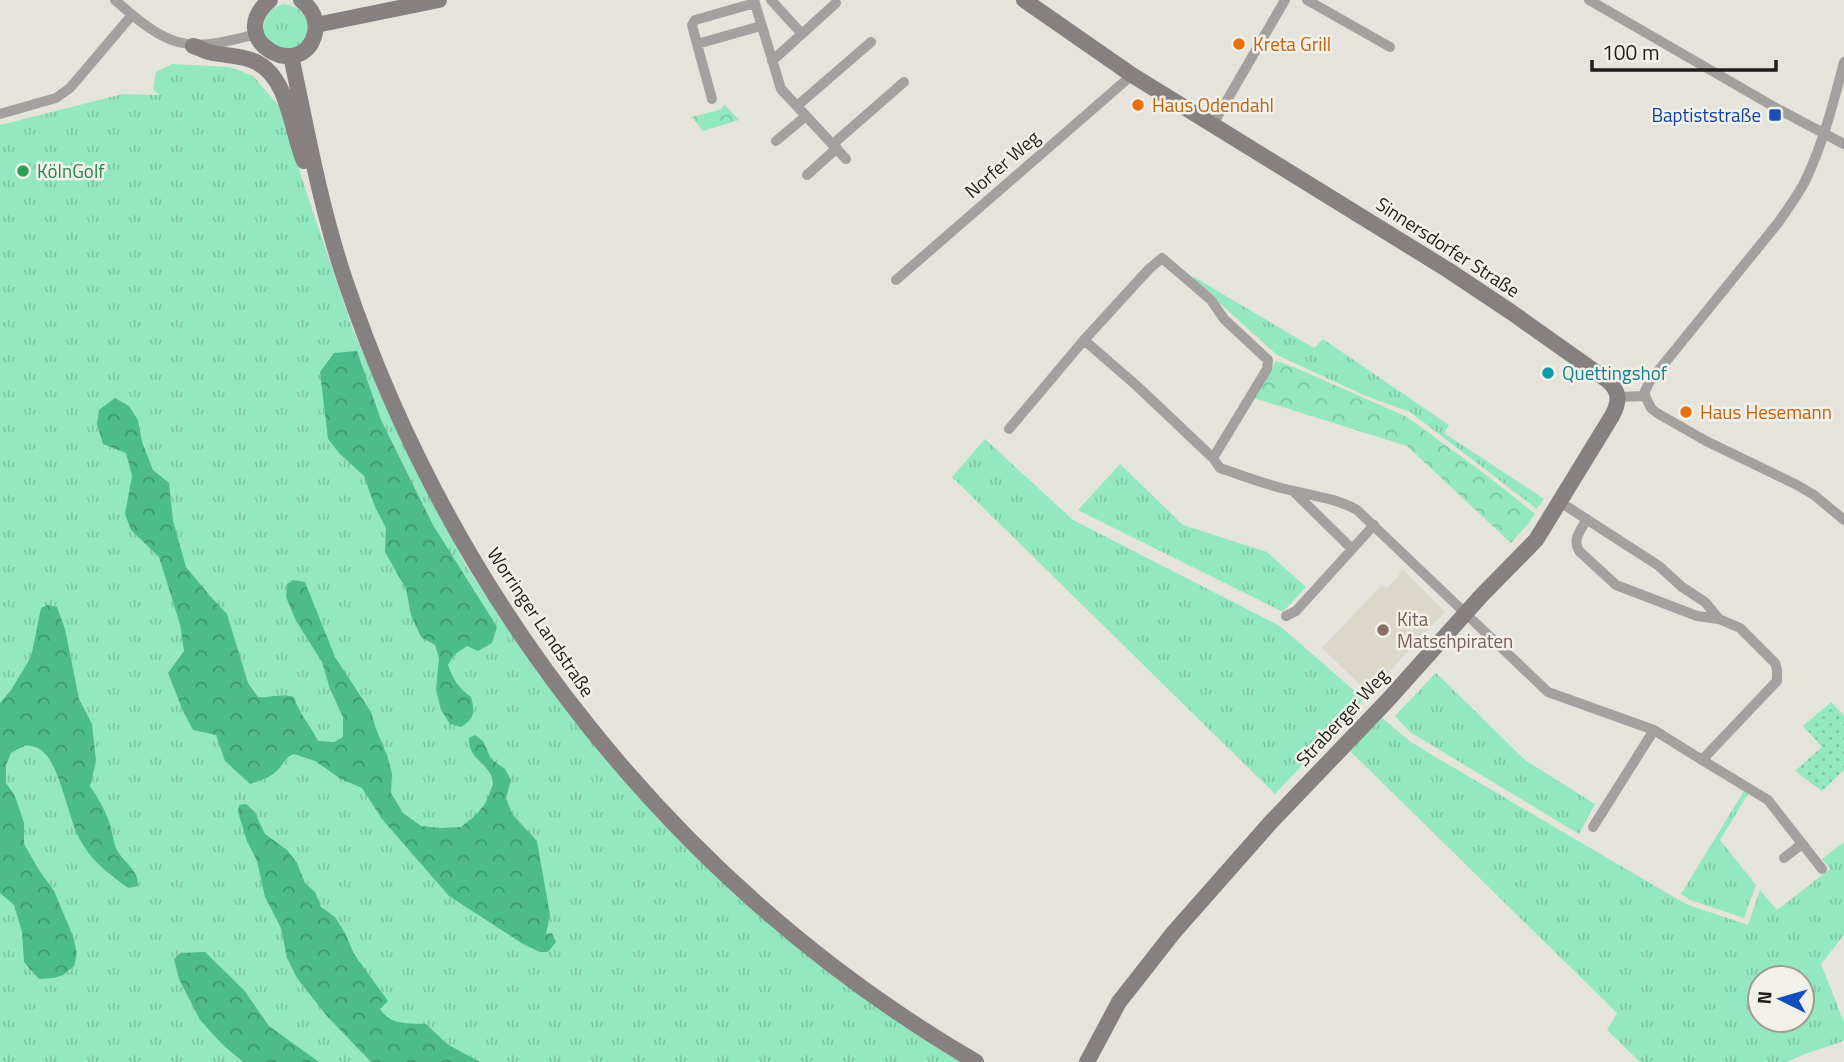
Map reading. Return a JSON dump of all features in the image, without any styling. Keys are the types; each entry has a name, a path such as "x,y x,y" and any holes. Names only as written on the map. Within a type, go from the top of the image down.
{"main road":[{"path":"270,0 258,15 256,34 269,52 279,56 301,52 314,36 314,15 301,0"},
{"path":"316,25 439,0"},
{"name":"Sinnersdorfer Straße","path":"1024,0 1132,75 1408,245 1511,312 1607,380 1615,388 1618,397"},
{"path":"193,46 211,53 240,56 257,62 270,72 281,89 303,159 318,184"},
{"name":"Worringer Landstraße","path":"290,56 318,184 344,277 375,362 436,495 477,568 544,669 597,737 657,806 733,883 772,918 874,997 976,1062"},
{"name":"Straberger Weg","path":"1087,1062 1119,1002 1174,932 1271,822 1536,540 1612,416 1618,397"}],"street":[{"path":"115,0 144,25 171,41 193,46 218,44 256,34"},
{"path":"771,0 802,34"},
{"path":"1212,126 1284,0"},
{"path":"1307,0 1390,47"},
{"path":"1589,0 1844,144"},
{"path":"712,99 692,25 695,20 754,2 781,89 846,159"},
{"path":"772,61 836,3"},
{"path":"0,114 56,98 70,88 132,15"},
{"path":"697,44 761,26"},
{"path":"797,106 871,42"},
{"path":"1844,62 1808,177 1794,201 1650,381 1645,391 1651,408 1657,413 1706,441 1806,490 1844,520"},
{"name":"Norfer Weg","path":"895,280 1132,75"},
{"path":"807,175 904,82"},
{"path":"776,141 806,116"},
{"path":"1009,429 1084,340 1161,258 1211,300 1224,319 1268,360 1267,369 1213,458"},
{"path":"1084,340 1138,386 1213,458 1220,468 1293,491 1350,505 1548,692 1654,730 1751,789 1768,800 1822,869"},
{"path":"1618,397 1645,396"},
{"path":"1293,491 1352,549"},
{"path":"1560,502 1659,566 1682,587 1705,602 1719,620"},
{"path":"1587,519 1576,537 1578,551 1616,585 1740,628 1774,663 1777,681 1702,761"},
{"path":"1286,616 1296,611 1374,525"},
{"path":"1593,827 1654,730"},
{"path":"1784,858 1802,844"}],"shaded area":[{"name":"Kita Matschpiraten","path":"1403,570 1445,612 1369,693 1322,648 1382,585 1387,589"}],"green space":[{"path":"284,4 302,13 308,24 307,37 293,50 274,48 263,32 268,14"},
{"path":"172,64 230,67 253,76 280,107 353,330 419,475 467,567 539,675 658,819 736,894 863,998 962,1062 0,1062 0,125 123,94 159,95 153,89 156,72"},
{"path":"724,104 739,120 703,131 692,117 722,109"},
{"path":"1194,277 1314,348 1323,339 1449,425 1444,433 1544,499 1537,509 1410,412 1366,396 1277,355 1193,279"},
{"path":"357,351 381,420 433,525 497,627 492,643 478,651 467,646 454,655 448,665 456,683 471,697 471,718 461,727 450,724 441,710 436,690 439,658 435,645 421,637 411,615 406,589 385,552 386,528 364,476 328,439 320,372 334,353"},
{"path":"1276,361 1407,417 1535,514 1511,543 1407,446 1254,398"},
{"path":"115,398 129,406 138,420 142,442 153,470 169,483 173,521 186,567 227,614 248,683 258,697 294,697 318,741 334,742 343,737 343,717 330,689 322,662 296,621 286,597 287,584 293,580 305,582 335,657 371,712 392,774 391,793 403,813 421,826 441,828 461,827 477,814 486,802 493,784 487,768 471,750 469,738 475,735 483,741 491,759 505,769 511,780 506,798 512,814 537,841 550,915 546,934 552,933 556,942 548,952 540,952 523,944 449,896 382,819 362,788 341,779 315,761 294,754 271,775 250,784 225,761 216,735 193,730 168,673 184,651 180,624 159,557 131,530 125,514 132,476 126,453 103,444 97,424 99,410"},
{"path":"985,439 1073,520 1280,626 1364,699 1275,794 952,477"},
{"path":"1120,464 1183,525 1267,552 1306,587 1283,612 1078,510"},
{"path":"47,605 57,607 65,629 79,699 92,724 96,761 90,786 109,821 116,848 136,875 138,886 128,888 89,854 75,829 48,757 39,749 26,745 11,753 6,765 6,783 15,796 24,823 24,844 54,891 73,936 77,954 74,966 63,975 39,979 24,962 22,932 14,905 0,893 0,703 31,657 41,608"},
{"path":"1436,673 1525,760 1595,804 1579,834 1410,732 1395,716"},
{"path":"1831,702 1844,716 1844,770 1822,791 1795,771 1822,747 1803,726"},
{"path":"1382,718 1411,742 1677,899 1748,925 1760,890 1777,910 1830,869 1822,859 1844,842 1844,935 1821,964 1844,1022 1844,1041 1787,1062 1640,1062 1607,1030 1617,1013 1349,750"},
{"path":"1744,791 1748,794 1720,840 1756,885 1744,918 1690,900 1681,894"},
{"path":"246,804 254,811 265,834 287,850 297,863 305,883 315,892 321,907 335,917 354,954 388,1001 380,1009 384,1014 400,1023 426,1024 447,1044 480,1062 371,1062 326,1015 297,978 287,958 281,928 265,897 257,861 238,812 239,805"},
{"path":"205,952 244,990 269,1026 319,1062 243,1062 222,1044 200,1020 179,979 174,959 181,953"}],"place":[{"name":"Kreta Grill","path":"1239,44"},
{"name":"Haus Odendahl","path":"1138,105"},
{"name":"Baptiststraße","path":"1775,115"},
{"name":"KölnGolf","path":"23,171"},
{"name":"Quettingshof","path":"1548,373"},
{"name":"Haus Hesemann","path":"1686,412"},
{"name":"Kita Matschpiraten","path":"1383,630"}]}
